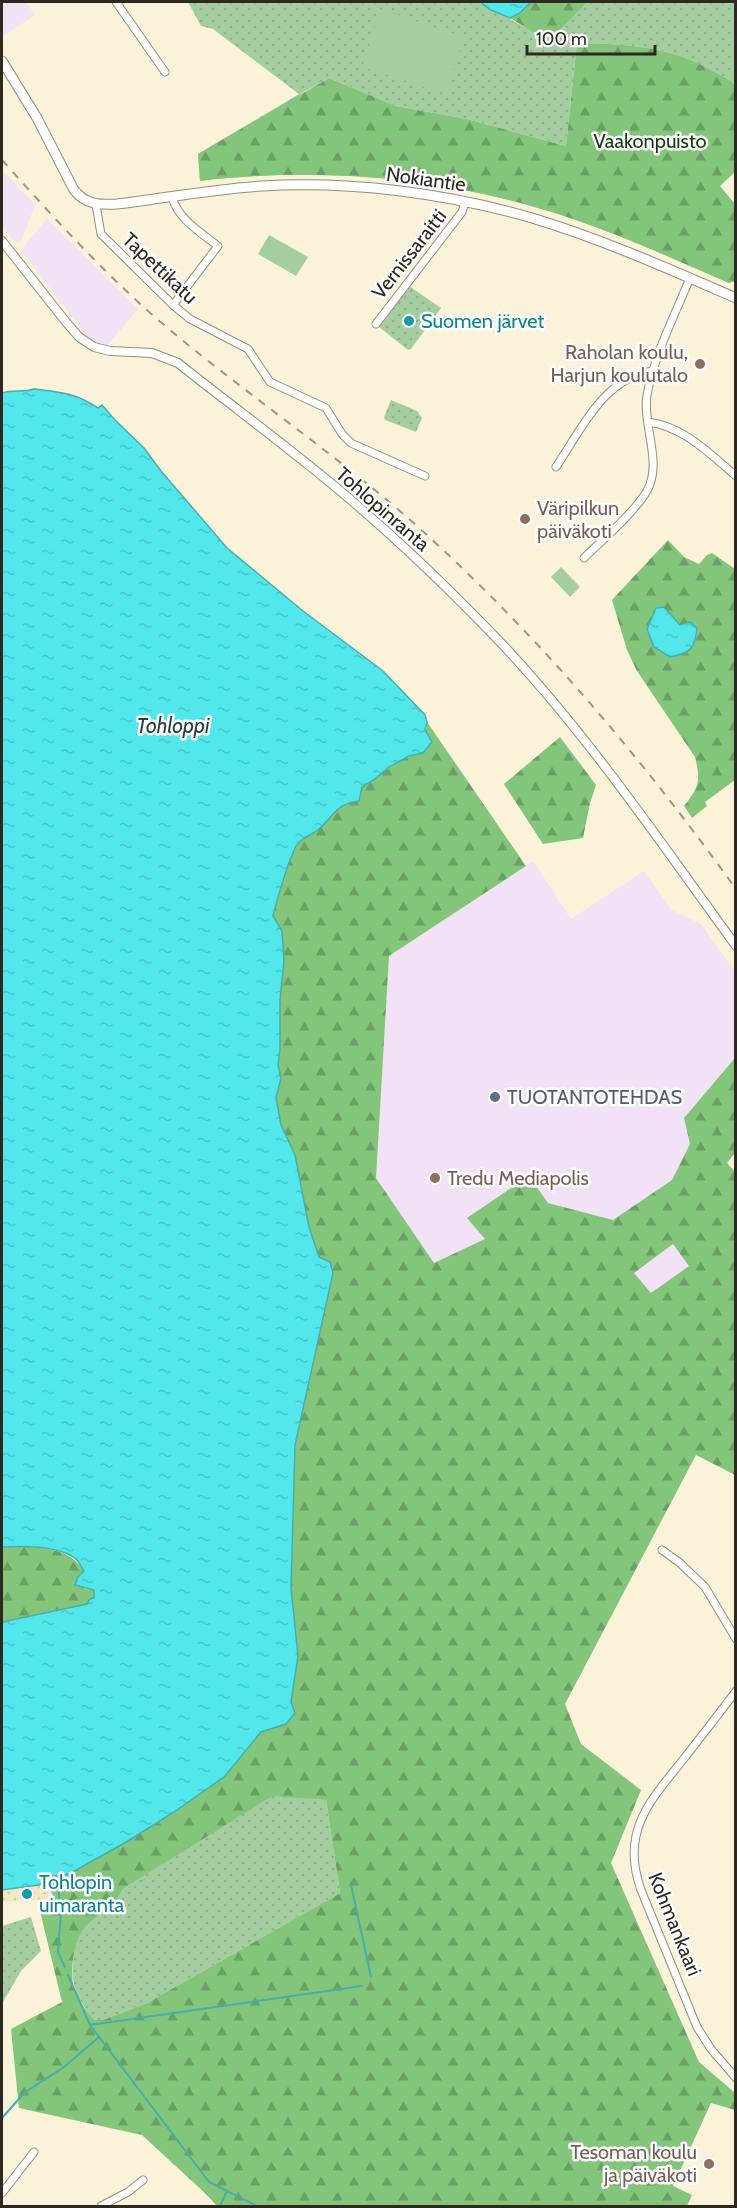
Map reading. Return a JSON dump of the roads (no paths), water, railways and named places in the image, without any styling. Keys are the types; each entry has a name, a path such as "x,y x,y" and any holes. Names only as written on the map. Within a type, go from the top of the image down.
{"main road":[{"path":"2,61 42,126 74,190 83,199 96,205"},
{"name":"Nokiantie","path":"96,205 264,186 322,186 393,191 465,202 532,218 571,231 735,298"}],"street":[{"path":"116,2 165,72"},
{"path":"172,197 181,216 218,246 173,305"},
{"name":"Vernissaraitti","path":"376,324 462,212 465,202"},
{"name":"Tapettikatu","path":"96,205 101,234 173,305 190,319 249,349 270,382 326,408 342,434 351,443 425,476"},
{"name":"Tohlopinranta","path":"3,245 79,337 101,350 153,352 178,363 376,522 453,594 537,683 595,753 735,946"},
{"path":"584,558 648,490 652,472 652,457 647,397 666,332 690,278"},
{"path":"556,467 597,405 634,375 653,371"},
{"path":"648,422 665,426 683,435 735,476"},
{"path":"662,1550 680,1563 705,1587 735,1639"},
{"name":"Kohmankaari","path":"735,1691 656,1794 640,1822 634,1853 636,1876 641,1890 698,2027 711,2049 735,2078"},
{"path":"2,2193 34,2152"},
{"path":"101,2206 128,2192 143,2180"}],"water":[{"path":"480,2 531,2 520,13 510,18 491,10"},
{"name":"Tohloppi","path":"34,389 75,396 98,408 102,405 144,448 227,548 303,611 383,671 425,715 427,722 425,730 432,742 423,753 409,756 389,767 362,787 359,801 340,807 319,829 299,842 288,866 273,916 282,931 284,961 278,1065 281,1078 276,1098 281,1125 295,1155 309,1227 319,1257 330,1262 333,1273 295,1445 291,1588 298,1656 291,1702 295,1713 286,1724 261,1732 224,1777 128,1841 69,1874 51,1877 39,1885 2,1890 2,1622 87,1604 90,1599 94,1598 94,1590 75,1585 78,1577 84,1571 76,1559 69,1554 40,1547 2,1547 2,393"},
{"path":"664,607 680,625 690,622 697,628 695,641 687,652 670,657 654,647 647,629 656,608"}],"waterway":[{"path":"57,1877 61,1913 58,1952 65,1967"},
{"path":"351,1885 371,1977"},
{"path":"68,1975 90,2025 209,2182 257,2206"},
{"path":"90,2025 362,1986"},
{"path":"2,2118 24,2093 64,2067 99,2037"},
{"path":"220,2206 227,2191"}],"railway":[{"path":"2,160 83,248 147,310 379,494 454,560 541,648 582,694 661,789 736,889"}],"place":[{"name":"Suomen järvet","path":"409,321"},
{"name":"Raholan koulu, Harjun koulutalo","path":"700,364"},
{"name":"Väripilkun päiväkoti","path":"525,519"},
{"name":"TUOTANTOTEHDAS","path":"495,1097"},
{"name":"Tredu Mediapolis","path":"435,1178"},
{"name":"Tohlopin uimaranta","path":"27,1894"},
{"name":"Tesoman koulu ja päiväkoti","path":"709,2164"}],"park label":[{"name":"Vaakonpuisto","path":"650,141"}]}
